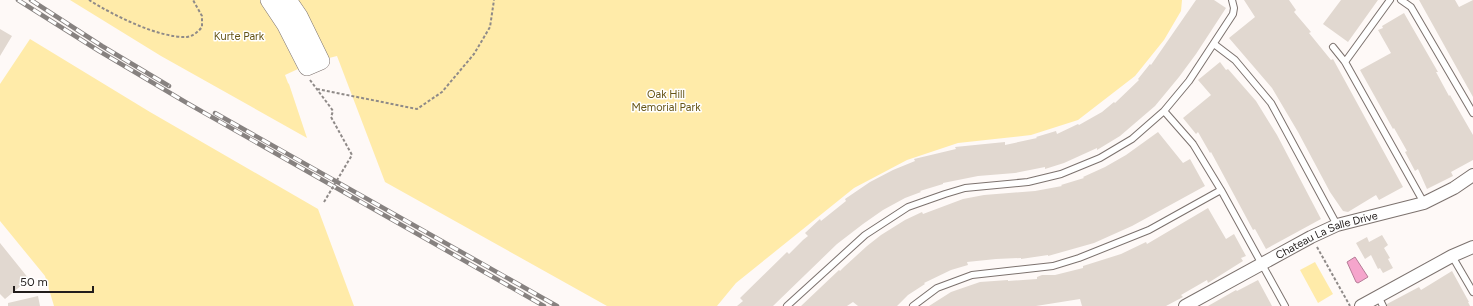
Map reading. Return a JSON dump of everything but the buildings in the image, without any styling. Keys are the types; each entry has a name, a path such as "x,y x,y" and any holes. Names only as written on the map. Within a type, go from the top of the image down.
{"street":[{"path":"269,0 307,66 321,61 299,16 288,0"},
{"name":"Chateau La Salle Drive","path":"1185,306 1337,224 1424,203 1454,188 1473,175"},
{"path":"1361,306 1380,301 1452,256 1473,247"}],"lane":[{"path":"787,306 865,235 908,207 965,188 1028,182 1061,174 1100,158 1132,139 1164,111 1189,81 1233,14 1234,8 1232,0"},
{"path":"1345,62 1390,0"},
{"path":"1401,0 1411,7 1473,113"},
{"path":"1214,44 1235,60 1271,103 1337,224"},
{"path":"1333,47 1345,62 1424,203"},
{"path":"1164,111 1193,144 1221,190 1285,306"},
{"path":"913,306 937,288 972,275 1053,266 1080,258 1148,230 1221,190"},
{"path":"1452,256 1473,292"}],"path":[{"path":"89,0 152,31 188,37 196,33 202,27 202,16 192,0"},
{"path":"317,89 418,109 442,92 474,54 490,27 494,0"},
{"path":"304,78 311,80 331,108 331,117 352,155 324,202"},
{"path":"1311,237 1350,306"}],"green space":[{"name":"Kurte Park","path":"70,0 260,0 274,21 298,69 285,75 307,138 161,56"},
{"name":"Oak Hill Memorial Park","path":"293,0 1182,0 1181,11 1164,40 1135,76 1078,120 1031,135 958,143 907,160 854,188 736,283 717,306 607,306 385,182 337,56 325,59"},
{"path":"30,39 150,112 318,209 354,306 54,306 45,276 0,221 0,84"},
{"path":"1315,262 1333,294 1318,303 1300,270"}],"shaded area":[{"path":"1355,257 1368,277 1358,283 1356,282 1347,262"}],"railway":[{"path":"18,0 99,51 187,103 544,306"},
{"path":"31,0 102,46 169,86"},
{"path":"215,113 557,306"}]}
